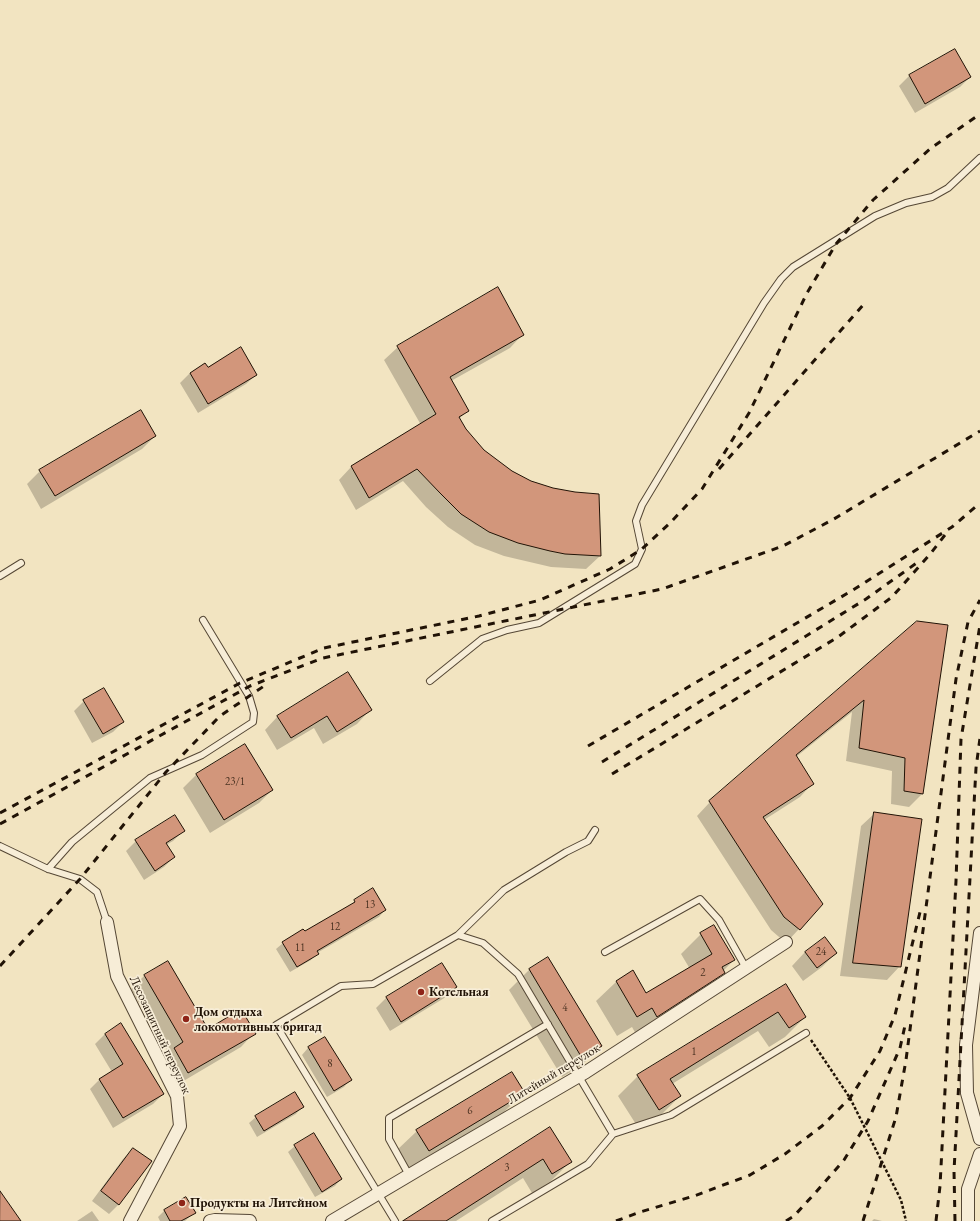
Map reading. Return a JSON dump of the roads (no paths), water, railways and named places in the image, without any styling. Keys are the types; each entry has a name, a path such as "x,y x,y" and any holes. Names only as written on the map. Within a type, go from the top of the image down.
{"street":[{"name":"Лесозащитный переулок","path":"107,922 117,976 177,1096 180,1126 130,1221"},
{"path":"980,933 966,1045 967,1093 980,1139"},
{"name":"Литейный переулок","path":"332,1221 578,1077 786,942"},
{"path":"968,1221 968,1189 980,1154"},
{"path":"210,1221 250,1221"}],"lane":[{"path":"430,681 482,639 507,630 539,623 635,564 642,548 636,521 642,505 764,303 781,279 793,267 875,216 906,203 932,198 948,188 980,158"},
{"path":"0,576 21,562"},
{"path":"48,869 72,842 150,778 202,755 253,722 254,713 249,696 203,620"},
{"path":"395,1221 276,1025 342,986 373,984 458,935 504,890 566,852 588,841 595,830"},
{"path":"0,846 48,869 80,879 97,892 107,922"},
{"path":"605,952 700,899 719,920 746,968"},
{"path":"458,935 483,942 518,974 613,1134"},
{"path":"409,1175 389,1140 389,1118 548,1024"},
{"path":"492,1221 588,1164 613,1134 671,1115 806,1033"}],"railway":[{"path":"0,813 240,683 324,648 479,616 540,600 610,569 642,549 670,523 702,489 749,413 807,293 836,244 873,200 931,148 980,114"},
{"path":"719,469 864,304"},
{"path":"0,824 250,686 323,658 662,589 783,546 834,519 980,431"},
{"path":"588,746 853,590 952,527 980,503"},
{"path":"612,774 838,637 892,597 931,553 948,531"},
{"path":"602,762 866,599 918,562"},
{"path":"863,1221 896,1117 906,1060 956,679 968,622 980,600"},
{"path":"936,1221 940,1186 956,881 961,739 980,625"},
{"path":"0,966 80,879 166,772 220,716 267,684"},
{"path":"955,1221 954,1171 976,768 980,738"},
{"path":"616,1221 640,1212 694,1196 750,1175 785,1154 822,1126 850,1098 880,1051 895,1015 921,908"},
{"path":"786,1221 794,1216 844,1160 868,1121 900,1048 906,1021"}],"place":[{"name":"Котельная","path":"421,992"},
{"name":"Дом отдыха локомотивных бригад","path":"186,1019"},
{"name":"Продукты на Литейном","path":"182,1203"}]}
